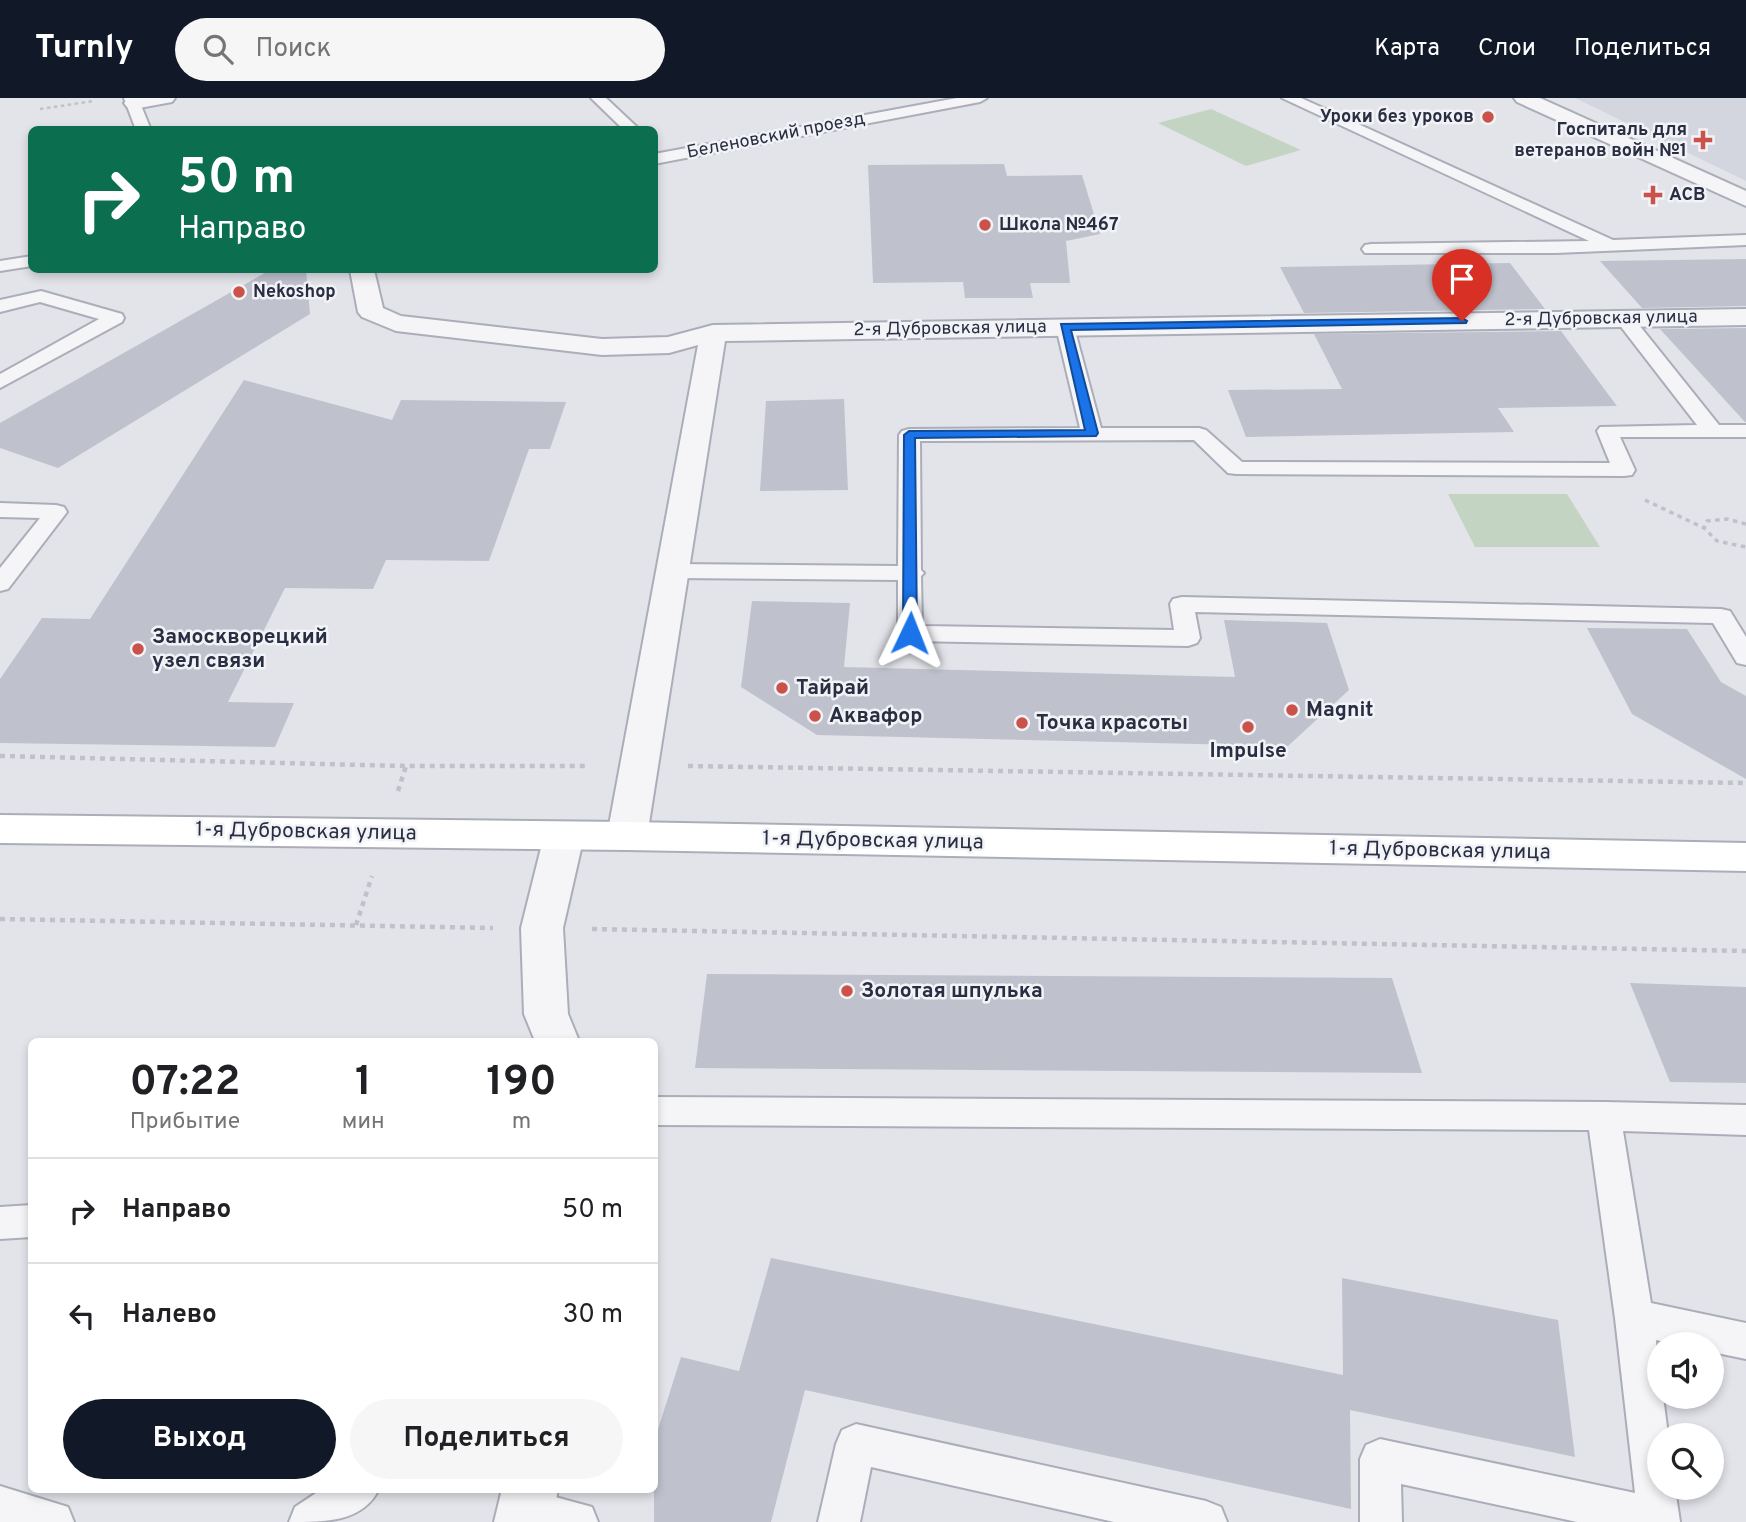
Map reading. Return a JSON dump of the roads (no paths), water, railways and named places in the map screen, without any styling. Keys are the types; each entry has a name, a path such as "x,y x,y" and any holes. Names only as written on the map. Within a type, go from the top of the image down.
{"main road":[{"name":"1-я Дубровская улица","path":"0,829 627,836 1746,857"}],"street":[{"path":"133,100 165,98"},
{"path":"1524,98 1746,199"},
{"name":"2-я Дубровская улица","path":"363,273 371,312 396,323 602,347 669,345 713,333 1746,317"},
{"path":"627,836 713,333"},
{"path":"556,1038 546,1014 542,928 564,836"}],"lane":[{"path":"598,98 629,126"},
{"name":"Беленовский проезд","path":"658,155 981,98"},
{"path":"1289,98 1609,244"},
{"path":"133,100 143,126"},
{"path":"1371,249 1556,247 1746,240"},
{"path":"0,266 28,262"},
{"path":"0,306 41,296 115,318 0,382"},
{"path":"1624,319 1713,431"},
{"path":"1065,327 1092,433"},
{"path":"1746,431 1606,431 1624,470 1236,468 1199,434 909,435 912,573 910,633 1188,638 1182,604 1721,616 1746,656"},
{"path":"0,510 55,512 0,584"},
{"path":"672,571 912,573"},
{"path":"658,1111 1604,1116 1746,1120"},
{"path":"1381,1522 1380,1459 1659,1520 1634,1318 1604,1116"},
{"path":"0,1223 28,1221"},
{"path":"1634,1318 1746,1341"},
{"path":"839,1522 856,1444 1206,1522"},
{"path":"310,1522 353,1493"},
{"path":"0,1507 53,1522"}],"place":[{"name":"Уроки без уроков","path":"1488,117"},
{"name":"Госпиталь для ветеранов войн №1","path":"1703,140"},
{"name":"АСВ","path":"1653,195"},
{"name":"Школа №467","path":"985,225"},
{"name":"Nekoshop","path":"239,292"},
{"name":"Замоскворецкий узел связи","path":"138,649"},
{"name":"Тайрай","path":"782,688"},
{"name":"Magnit","path":"1292,710"},
{"name":"Аквафор","path":"815,716"},
{"name":"Точка красоты","path":"1022,723"},
{"name":"Impulse","path":"1248,727"},
{"name":"Золотая шпулька","path":"847,991"}]}
